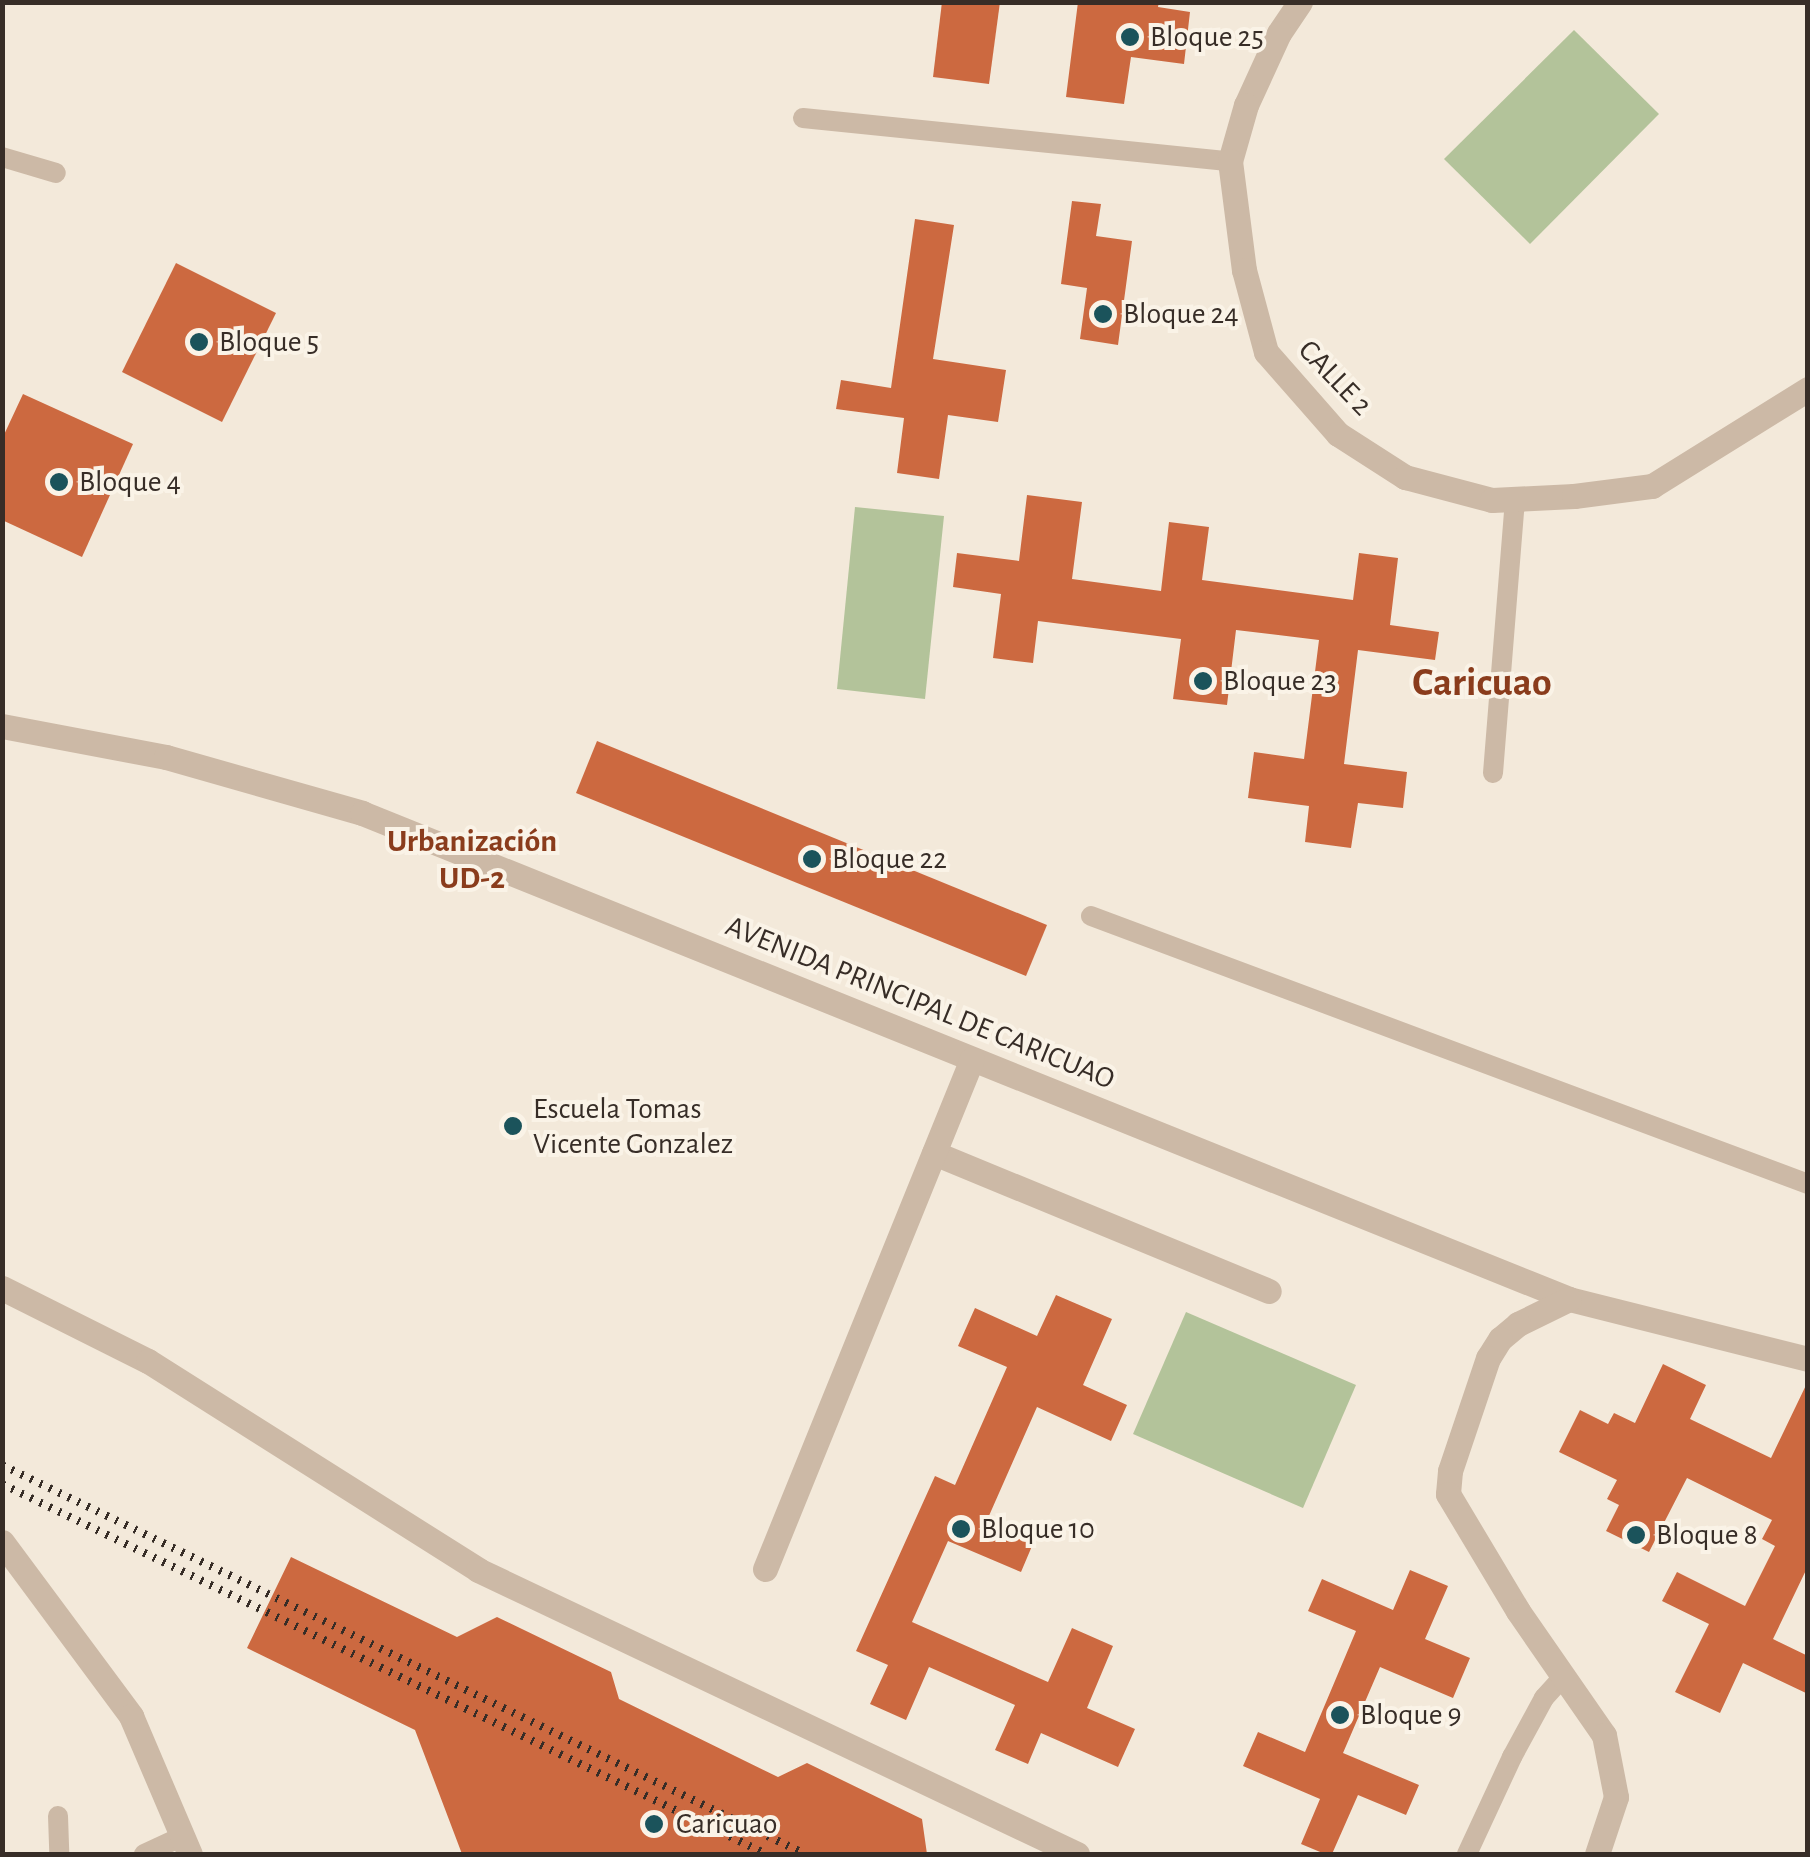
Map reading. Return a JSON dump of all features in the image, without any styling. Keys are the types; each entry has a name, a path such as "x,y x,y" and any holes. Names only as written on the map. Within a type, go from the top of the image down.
{"street":[{"name":"CALLE 2","path":"1300,2 1279,33 1246,104 1230,162 1244,270 1266,352 1338,434 1405,476 1492,500 1652,486 1808,388"},
{"name":"AVENIDA PRINCIPAL DE CARICUAO","path":"2,726 166,757 362,814 1569,1299 1808,1359"},
{"path":"765,1569 972,1058"},
{"path":"934,1153 1269,1291"},
{"path":"2,1288 148,1361 478,1570 1077,1854"},
{"path":"1569,1299 1518,1324 1500,1339 1488,1358 1450,1471 1448,1494 1562,1678 1604,1735 1616,1797 1597,1854"},
{"path":"2,1542 130,1716 186,1846"}],"lane":[{"path":"803,118 1230,162"},
{"path":"2,158 56,173"},
{"path":"1493,773 1514,499"},
{"path":"1091,916 1808,1184"},
{"path":"1467,1854 1512,1757 1544,1698 1562,1678"},
{"path":"58,1816 60,1854"},
{"path":"144,1854 186,1846"}],"green space":[{"path":"1574,30 1659,114 1530,244 1444,159"},
{"path":"855,507 944,516 925,699 837,689"},
{"path":"1186,1312 1356,1385 1303,1508 1133,1434"}],"building":[{"path":"942,2 1000,2 989,84 933,77"},
{"name":"Bloque 25","path":"1078,2 1159,2 1158,7 1190,12 1184,64 1131,57 1124,104 1066,97"},
{"path":"1072,201 1101,204 1096,236 1132,241 1118,345 1080,339 1087,288 1061,284"},
{"path":"915,219 954,225 933,359 1006,370 998,422 948,415 939,479 897,473 904,418 836,409 841,380 891,388"},
{"name":"Bloque 5","path":"176,263 276,313 222,422 122,372"},
{"name":"Bloque 4","path":"23,394 133,444 82,557 2,520 2,439"},
{"name":"Bloque 23","path":"1027,495 1082,502 1072,579 1161,591 1169,522 1209,527 1202,580 1353,600 1359,553 1398,558 1390,625 1439,632 1435,660 1358,650 1344,764 1407,772 1403,808 1358,803 1351,848 1305,842 1309,806 1248,798 1254,752 1304,759 1319,640 1236,630 1227,705 1173,699 1181,639 1038,621 1033,663 993,658 1001,594 953,587 957,553 1019,561"},
{"name":"Bloque 22","path":"597,741 1047,925 1026,976 576,793"},
{"name":"Bloque 10","path":"1056,1295 1112,1319 1083,1385 1127,1405 1111,1441 1037,1407 988,1518 1035,1539 1021,1572 948,1541 912,1622 1048,1682 1072,1628 1113,1646 1087,1708 1135,1729 1118,1767 1041,1733 1028,1764 995,1750 1015,1705 929,1667 906,1720 870,1704 888,1665 856,1651 935,1476 955,1485 1007,1367 958,1346 975,1308 1037,1336"},
{"name":"Bloque 8","path":"1663,1364 1706,1385 1690,1419 1771,1458 1808,1381 1808,1566 1773,1639 1808,1656 1808,1694 1743,1663 1720,1713 1675,1692 1709,1624 1662,1601 1677,1572 1745,1606 1775,1546 1762,1539 1772,1520 1687,1478 1649,1552 1606,1531 1619,1505 1607,1499 1617,1480 1559,1452 1580,1410 1608,1424 1614,1413 1635,1423"},
{"path":"291,1557 457,1637 497,1617 611,1672 619,1699 778,1777 807,1763 922,1819 927,1854 462,1854 415,1730 247,1648"},
{"name":"Bloque 9","path":"1410,1570 1448,1586 1425,1639 1470,1658 1453,1698 1380,1667 1343,1753 1419,1785 1406,1815 1358,1795 1332,1854 1325,1854 1301,1844 1320,1799 1243,1766 1258,1732 1305,1752 1356,1631 1308,1611 1322,1579 1393,1610"}],"railway":[{"path":"2,1465 805,1854"},
{"path":"2,1484 766,1854"}],"place":[{"name":"Bloque 25","path":"1130,37"},
{"name":"Bloque 24","path":"1103,314"},
{"name":"Bloque 5","path":"199,342"},
{"name":"Bloque 4","path":"59,482"},
{"name":"Bloque 23","path":"1203,681"},
{"name":"Bloque 22","path":"812,859"},
{"name":"Escuela Tomas Vicente Gonzalez","path":"513,1126"},
{"name":"Bloque 10","path":"961,1529"},
{"name":"Bloque 8","path":"1636,1535"},
{"name":"Bloque 9","path":"1340,1715"},
{"name":"Caricuao","path":"654,1824"}],"district":[{"name":"Caricuao","path":"1482,683"},
{"name":"Urbanización UD-2","path":"472,860"}]}
